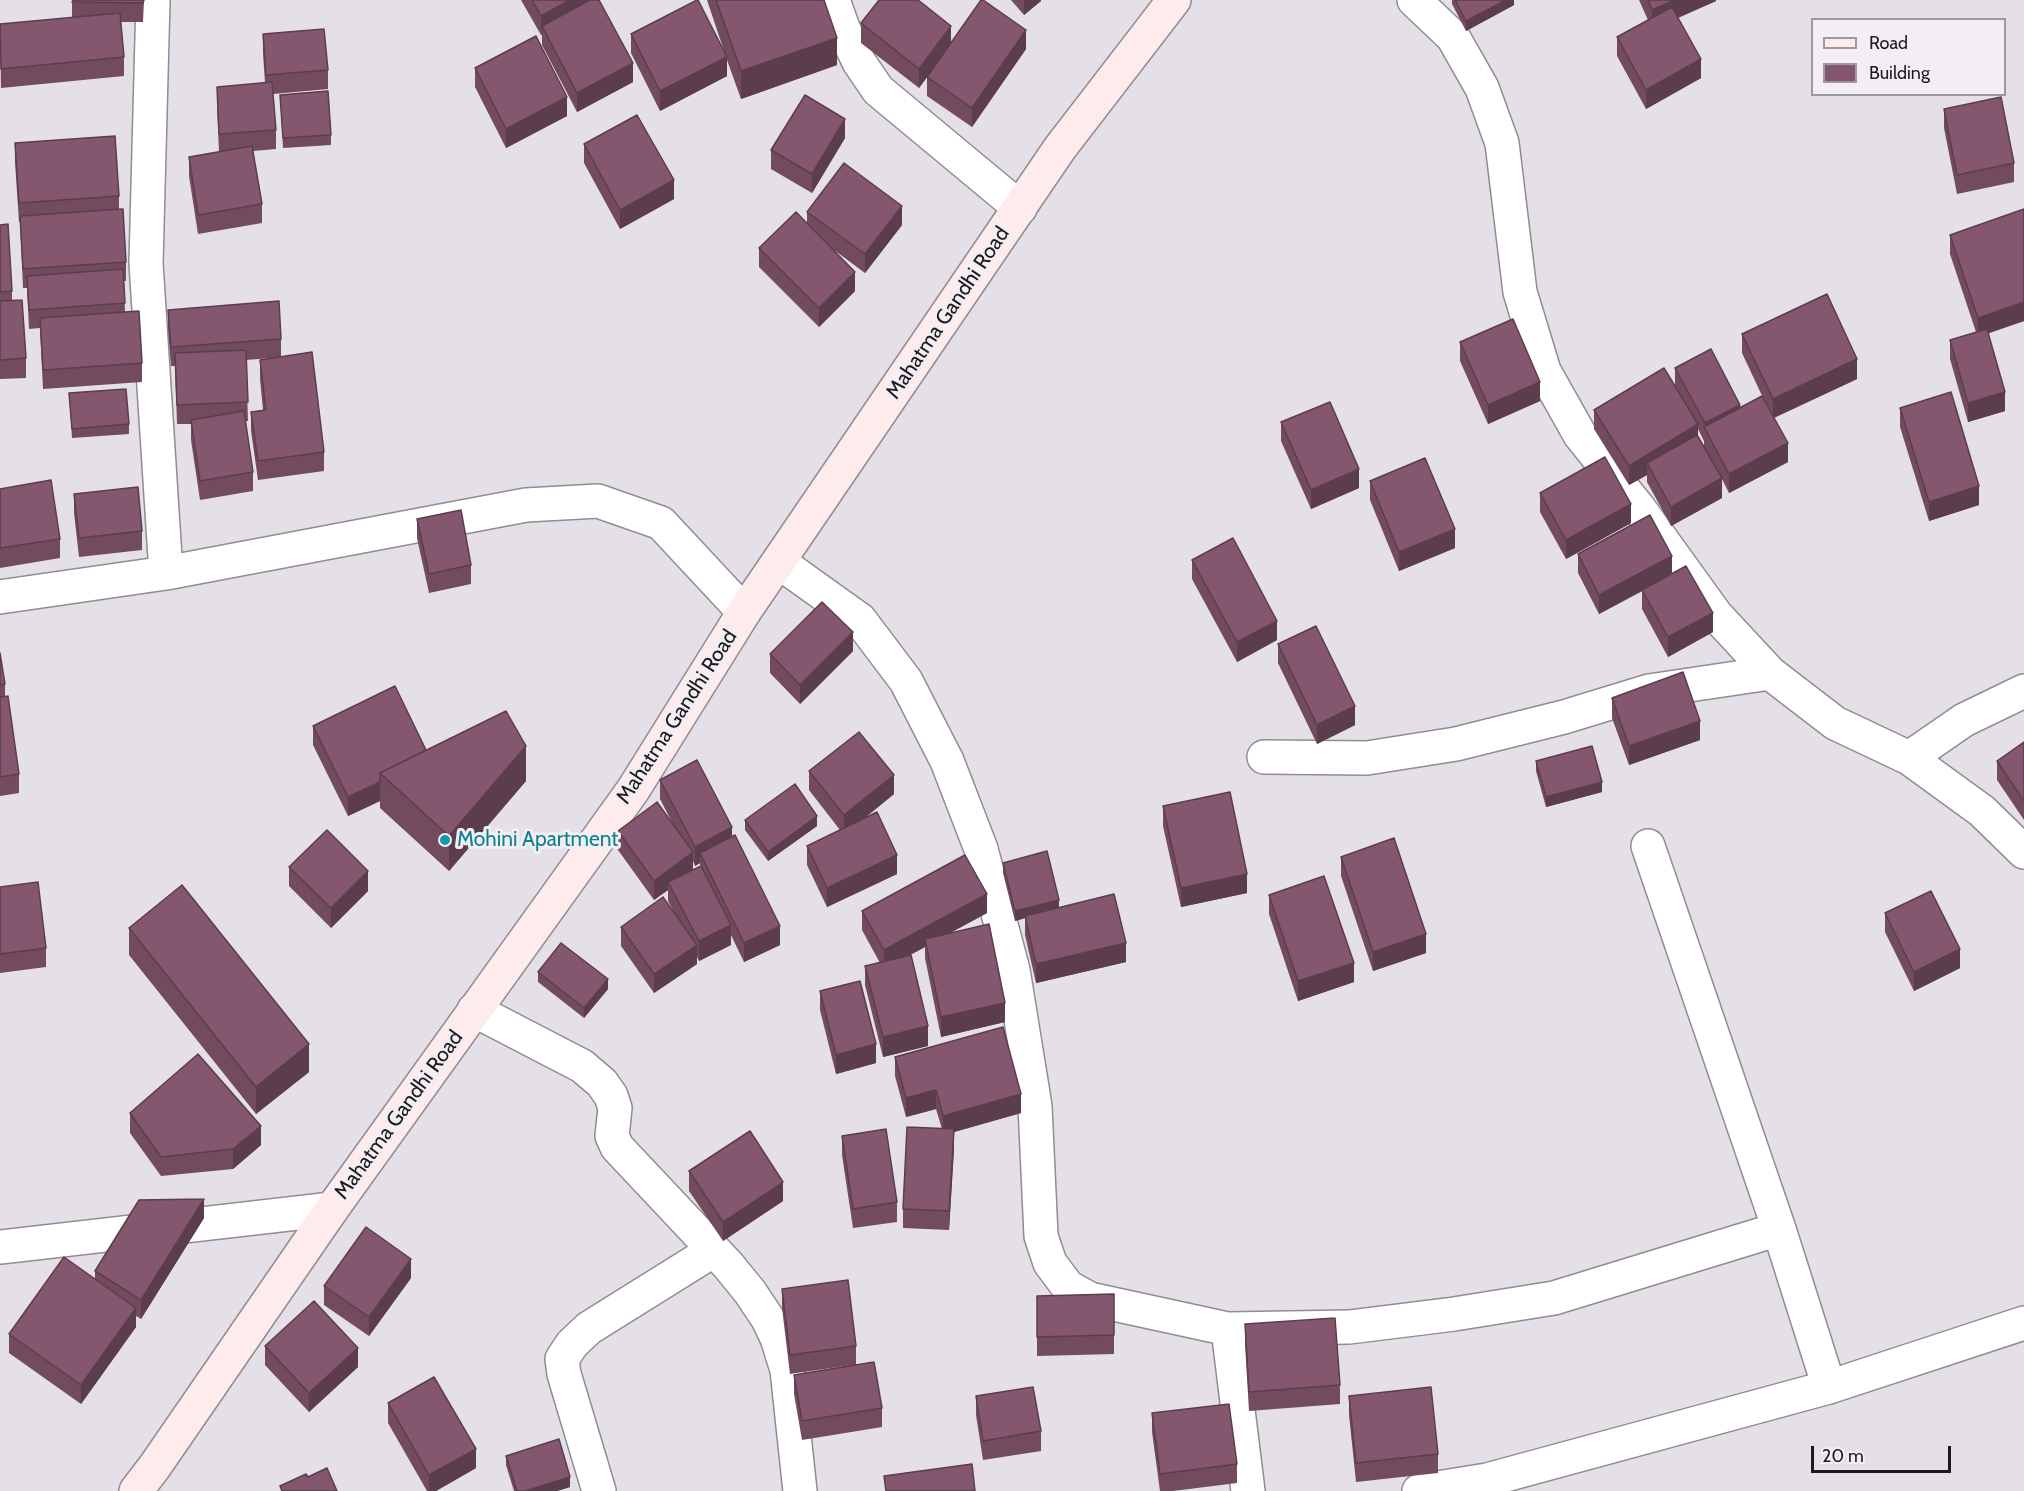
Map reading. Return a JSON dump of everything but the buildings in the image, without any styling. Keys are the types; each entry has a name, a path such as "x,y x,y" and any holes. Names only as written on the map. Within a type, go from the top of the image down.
{"main road":[{"name":"Mahatma Gandhi Road","path":"135,1491 155,1466 332,1209 633,790 744,612 1060,148 1174,0"}],"street":[{"path":"153,0 146,264 166,573"},
{"path":"833,0 859,62 878,90 1020,208"},
{"path":"1414,0 1453,37 1482,88 1502,143 1520,292 1544,371 1580,435 1638,507 1716,615 1770,673 1835,723 1909,758 1982,811 2024,852"},
{"path":"0,597 166,573 526,506 598,501 661,523 744,612"},
{"path":"779,562 860,620 906,681 947,760 981,849 1013,970 1035,1106 1041,1236 1050,1263 1068,1287 1089,1299 1228,1329 1349,1327 1454,1314 1554,1298 1779,1229"},
{"path":"1264,757 1367,758 1455,744 1564,717 1650,691 1770,673"},
{"path":"1909,758 1965,720 2024,691"},
{"path":"1648,846 1779,1229 1828,1387"},
{"path":"474,1010 582,1066 602,1083 611,1096 615,1108 612,1136 617,1147 714,1250 750,1292 768,1319 788,1370 800,1491"},
{"path":"0,1247 332,1209"},
{"path":"599,1491 564,1374 562,1359 572,1344 589,1328 714,1250"},
{"path":"1419,1491 1488,1486 1828,1387 2024,1323"},
{"path":"1228,1329 1248,1491"}],"place":[{"name":"Mohini Apartment","path":"445,840"}]}
